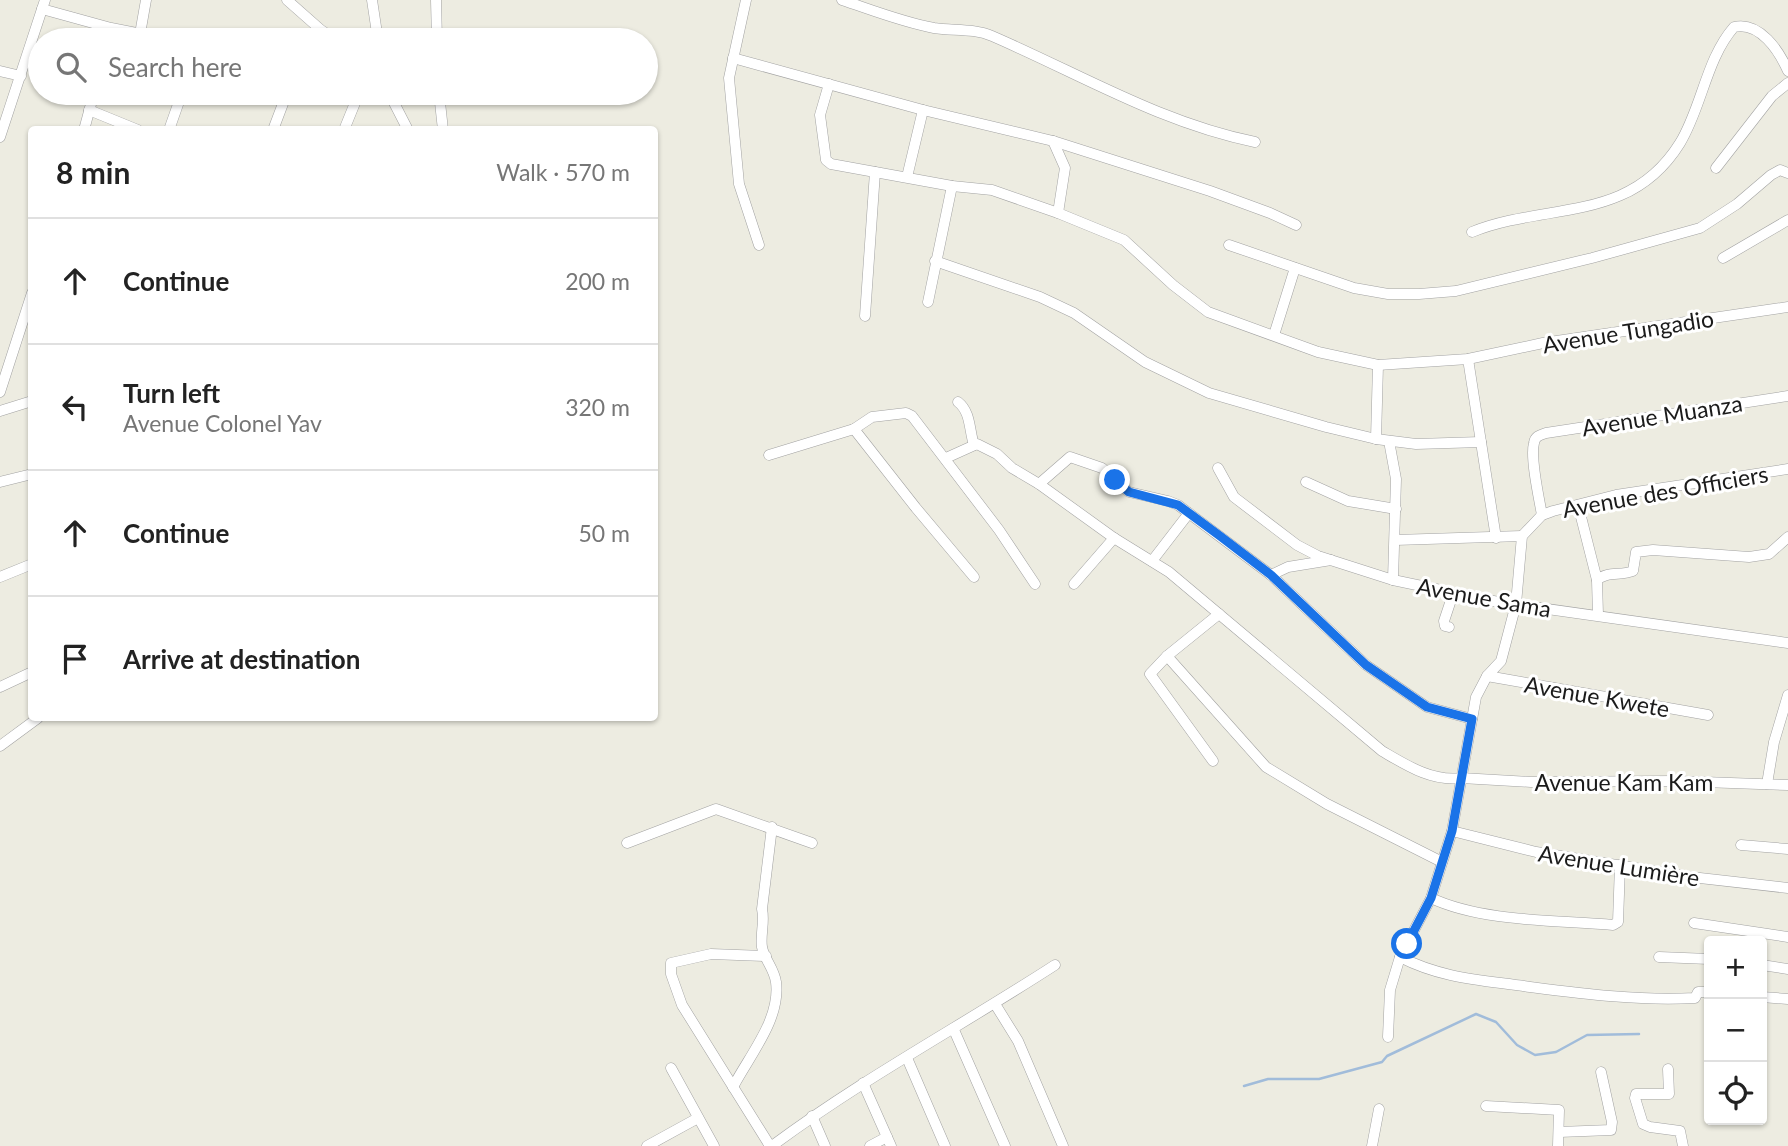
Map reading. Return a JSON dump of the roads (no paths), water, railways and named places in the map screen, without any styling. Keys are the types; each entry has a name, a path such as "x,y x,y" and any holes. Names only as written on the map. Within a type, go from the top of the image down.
{"street":[{"path":"141,28 146,0"},
{"path":"287,0 319,28"},
{"path":"372,0 376,28"},
{"path":"436,0 437,28"},
{"path":"746,0 729,78 738,184 759,245"},
{"path":"842,0 908,22 989,35 1165,116 1226,136 1255,142"},
{"path":"36,28 43,5 111,28"},
{"path":"1472,232 1501,222 1599,204 1639,185 1657,172 1682,141 1723,44 1734,27 1754,29 1766,38 1782,58 1788,71"},
{"path":"0,137 28,53"},
{"path":"733,58 923,110 1053,141 1210,191 1296,225"},
{"path":"0,71 21,76"},
{"path":"1716,168 1772,96 1788,83"},
{"name":"Avenue Tungadio","path":"829,84 820,115 827,160 835,165 952,186 992,190 1058,213 1124,240 1173,285 1208,312 1318,352 1378,365 1468,359 1544,343 1788,307"},
{"path":"85,126 90,105"},
{"path":"170,126 178,105"},
{"path":"275,126 282,105"},
{"path":"346,126 354,105"},
{"path":"396,105 406,126"},
{"path":"440,105 443,126"},
{"path":"89,110 128,126"},
{"path":"907,177 923,110"},
{"path":"1053,141 1065,168 1058,213"},
{"path":"1229,245 1354,288 1388,294 1456,291 1700,228 1737,204 1771,175 1780,170 1788,173"},
{"path":"865,316 875,172"},
{"path":"928,302 952,186"},
{"path":"1723,258 1788,220"},
{"path":"935,261 1040,297 1063,308 1145,362 1209,393 1326,427 1390,442 1481,442"},
{"path":"1274,335 1295,268"},
{"path":"0,392 28,305"},
{"path":"1468,359 1496,538"},
{"path":"1376,439 1378,365"},
{"name":"Avenue Muanza","path":"1542,515 1534,455 1537,436 1788,396"},
{"path":"0,411 28,402"},
{"path":"946,458 974,444 967,413 958,402"},
{"path":"769,455 854,429 872,417 909,414 946,458 1035,584"},
{"path":"854,429 974,576"},
{"path":"1390,442 1396,479 1393,580"},
{"name":"Avenue Kam Kam","path":"974,444 997,454 1012,468 1152,561 1382,751 1427,774 1443,778 1531,782 1675,781 1788,785"},
{"path":"1039,484 1070,457 1102,468 1129,492 1168,501 1189,513 1271,575 1366,665 1427,707 1472,719"},
{"name":"Avenue Sama","path":"1219,468 1230,492 1243,506 1297,545 1331,560 1393,580 1453,594 1788,643"},
{"name":"Avenue des Officiers","path":"1542,515 1616,495 1788,469"},
{"path":"0,482 28,475"},
{"path":"1306,482 1348,500 1396,509"},
{"path":"1578,505 1597,580 1598,615"},
{"path":"1152,561 1189,513"},
{"path":"1388,1037 1390,990 1400,957 1431,898 1452,831 1480,687 1501,661 1516,604 1522,536 1542,515"},
{"path":"1395,540 1522,536"},
{"path":"1597,580 1606,574 1626,574 1633,571 1636,552 1645,550 1749,557 1769,554 1788,537"},
{"path":"1074,584 1114,538"},
{"path":"1271,575 1288,568 1331,560"},
{"path":"0,576 28,566"},
{"path":"1449,627 1444,622 1453,594"},
{"path":"1213,761 1150,674 1167,656 1219,614"},
{"path":"1167,656 1266,767 1327,804 1442,862"},
{"path":"0,687 28,674"},
{"name":"Avenue Kwete","path":"1487,676 1708,715"},
{"path":"1767,784 1774,742 1788,696"},
{"path":"0,746 34,721"},
{"path":"627,844 716,809 812,843"},
{"path":"733,1087 775,1006 776,981 773,967 761,945 764,918 762,909 772,827"},
{"name":"Avenue Lumière","path":"1452,831 1536,852 1691,877 1788,888"},
{"path":"1741,845 1788,849"},
{"path":"1431,898 1470,911 1613,925 1618,922 1620,865"},
{"path":"1694,923 1788,937"},
{"path":"766,956 711,954 671,963 671,974 682,1005 771,1146 863,1083 954,1030 1055,965"},
{"path":"1400,957 1457,978 1584,995 1657,1000 1695,998 1698,992 1704,992"},
{"path":"1659,957 1704,959"},
{"path":"1767,966 1788,969"},
{"path":"1767,997 1788,999"},
{"path":"995,1004 1018,1041 1063,1146"},
{"path":"954,1030 1005,1146"},
{"path":"907,1058 945,1146"},
{"path":"671,1068 713,1146"},
{"path":"1668,1069 1669,1094 1641,1093 1636,1094 1635,1098 1643,1124 1680,1131 1683,1146"},
{"path":"1559,1132 1611,1130 1612,1122 1601,1072"},
{"path":"863,1083 889,1141 870,1146"},
{"path":"1486,1106 1556,1109 1560,1112 1558,1146"},
{"path":"1372,1146 1379,1109"},
{"path":"812,1116 825,1146"},
{"path":"647,1146 698,1118"}],"waterway":[{"path":"1244,1086 1268,1079 1319,1079 1382,1062 1387,1056 1476,1014 1496,1022 1517,1045 1535,1055 1556,1052 1587,1035 1639,1034"}]}
